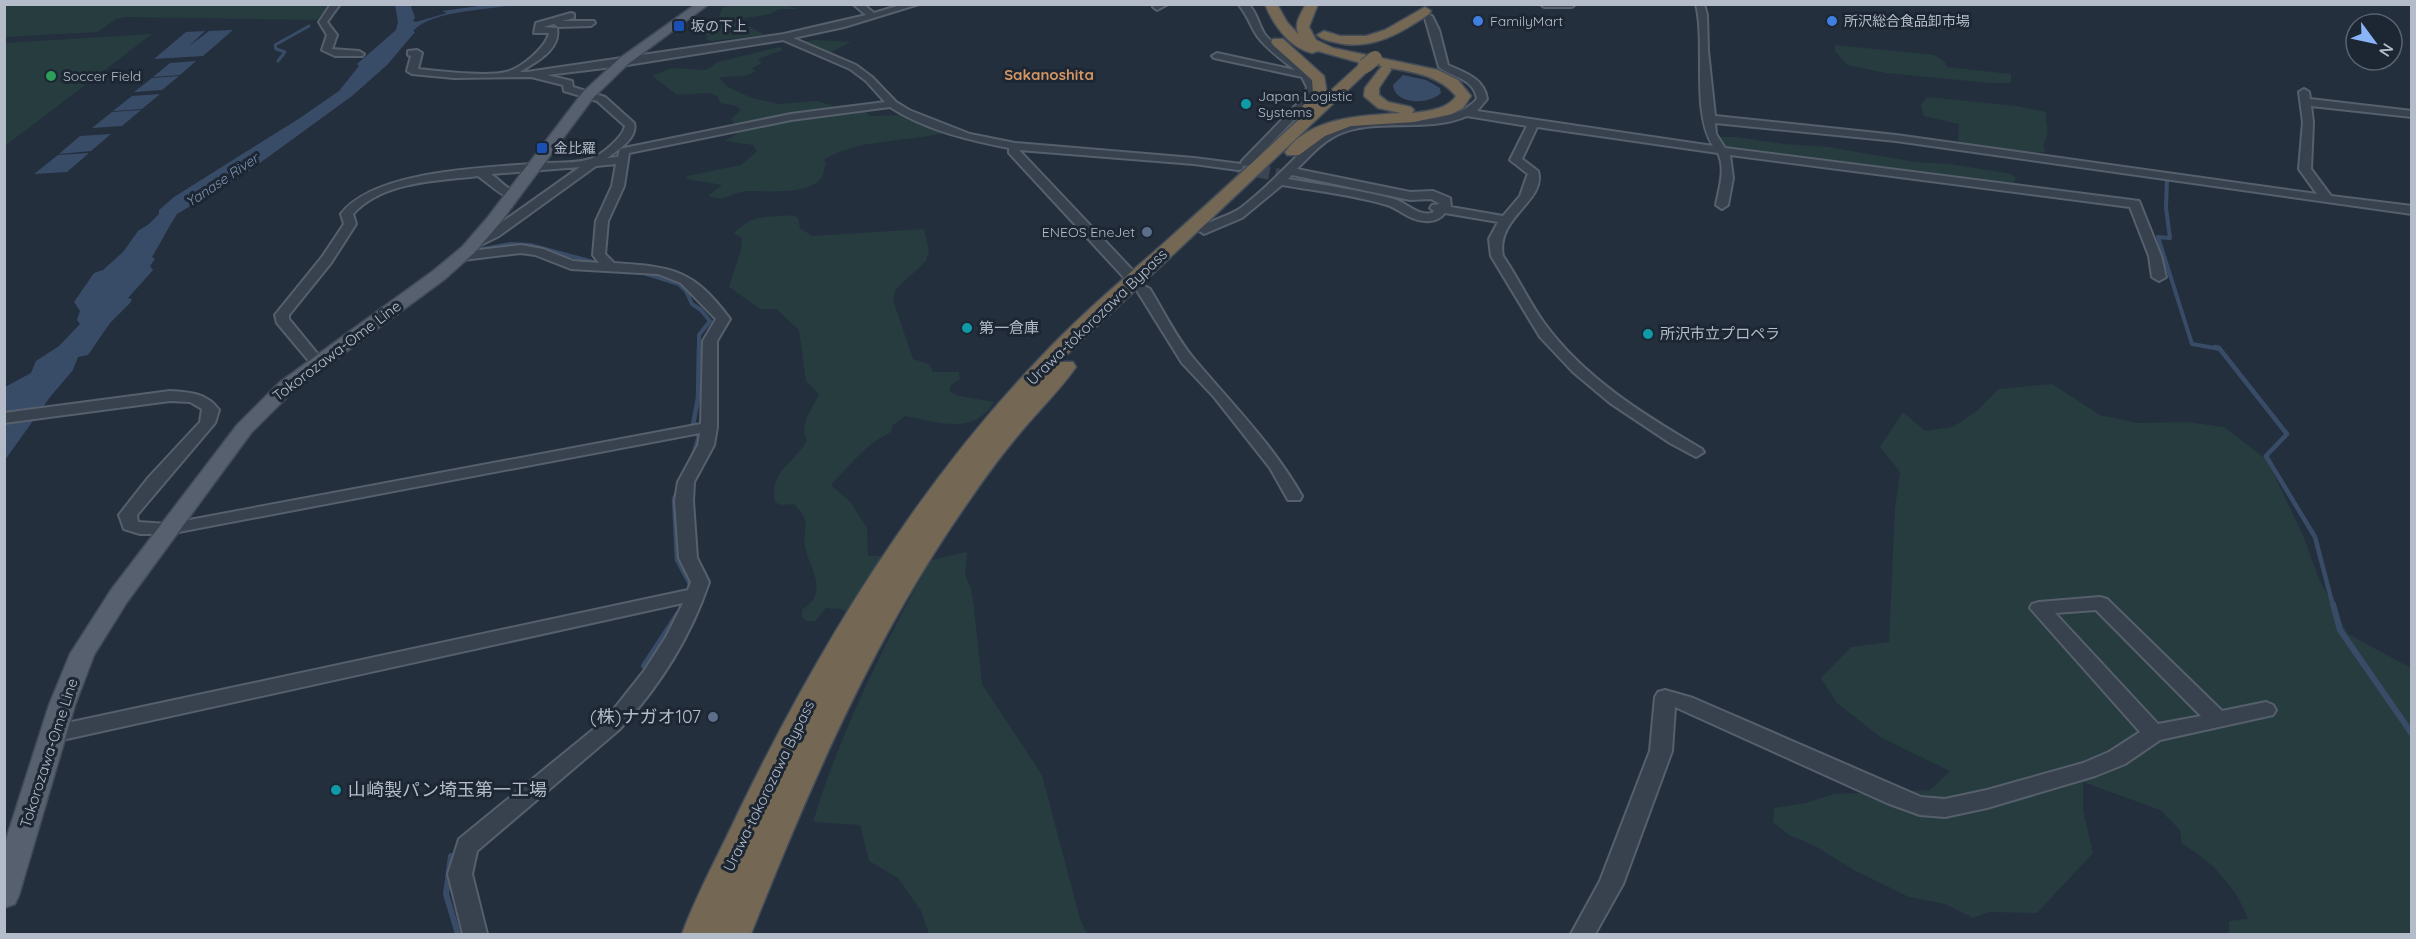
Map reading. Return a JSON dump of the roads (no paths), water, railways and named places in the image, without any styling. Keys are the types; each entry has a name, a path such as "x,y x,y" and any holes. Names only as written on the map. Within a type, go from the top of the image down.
{"highway":[{"path":"1270,4 1279,20 1292,34 1311,48 1336,57 1433,78 1450,88 1452,98 1441,108 1407,111 1383,105 1373,99 1370,93 1384,61 1431,11"},
{"path":"1249,171 1317,98 1321,88 1316,75 1272,36 1267,19 1270,4"},
{"path":"1311,8 1315,27 1320,33 1354,41 1383,37 1431,11"},
{"path":"1249,171 1332,126 1360,119 1438,114 1452,110 1463,99 1460,88 1438,75 1348,56 1315,45 1303,31 1304,22 1311,8"},
{"path":"1410,37 1431,11"},
{"name":"Urawa-tokorozawa Bypass","path":"733,934 764,855 858,660 958,497 1008,432 1138,284 1249,171 1384,61"},
{"name":"Urawa-tokorozawa Bypass","path":"700,934 790,738 877,585 939,493 1030,380 1082,327 1204,230 1249,171 1384,61"}],"main road":[{"name":"Tokorozawa-Ome Line","path":"4,895 69,685 90,640 168,529 254,417 287,386 440,275 469,249 588,95 622,62 704,4"}],"street":[{"path":"336,4 323,22 332,35 327,50 335,53 359,54"},
{"path":"857,4 872,16"},
{"path":"411,53 417,52 411,69 414,72 534,75 784,37 915,4"},
{"path":"784,37 853,67 869,79 892,104 905,112 960,135 1015,146 1090,153 1091,160 1100,163 1126,160 1148,161 1249,171 1308,99 1312,90 1311,83 1305,75 1269,46 1253,23 1251,12 1242,4"},
{"path":"1544,4 1572,4"},
{"path":"1700,4 1703,15 1703,51 1714,142 1726,157 1727,178 1722,206"},
{"path":"1204,230 1239,215 1286,176 1322,138 1342,129 1364,124 1452,118 1468,113 1480,103 1482,94 1472,81 1444,67 1438,51 1436,29 1431,11"},
{"path":"510,74 531,63 546,50 553,39 554,30 537,31 542,24 571,16"},
{"path":"542,24 591,23"},
{"path":"1217,56 1305,75"},
{"path":"571,70 568,89 601,99 630,125 622,152 618,186 602,221 599,255 609,266"},
{"path":"534,75 568,83"},
{"path":"2327,199 2306,169 2304,162 2308,122 2305,97 2412,114"},
{"path":"469,249 592,164 622,152 694,140 792,117 863,110 892,104"},
{"path":"1468,113 1722,151 1999,184 2135,204 2155,256 2159,277"},
{"path":"1711,119 1906,139 2412,210"},
{"path":"1533,124 1516,160 1534,173 1526,197 1495,234 1497,256 1545,334 1614,399 1657,429 1696,452"},
{"path":"1015,146 1013,151 1138,284 1187,360 1219,394 1277,466 1294,496"},
{"path":"318,363 282,320 282,315 334,253 350,224 347,214 357,203 400,183 480,172 592,164 622,152"},
{"path":"480,172 498,184 505,193 513,195"},
{"path":"1286,176 1395,203 1422,218 1433,217 1444,210 1506,220"},
{"path":"1286,176 1410,196 1438,196 1446,201 1444,210"},
{"path":"469,249 521,249 538,252 571,265 660,270 686,280 723,319 710,341 709,427 706,445 686,483 684,501 688,558 700,582 687,618 628,708 613,724 467,846 460,874 475,934"},
{"path":"4,418 149,398 188,397 201,400 211,410 207,423 154,482 127,518 128,523 136,529 168,529 709,427"},
{"path":"53,734 696,594"},
{"path":"2154,733 2039,608 2100,603 2217,719"},
{"path":"1583,934 1611,884 1661,751 1665,697 1686,703 1895,798 1920,806 1945,808 1987,799 2087,770 2117,758 2154,733 2266,710"}],"water":[{"name":"Yanase River","path":"395,5 412,5 415,17 413,21 416,22 447,13 442,11 486,5 506,6 456,13 421,25 413,31 415,32 387,65 352,96 249,171 177,214 152,257 155,259 150,266 153,270 128,298 132,299 130,303 110,323 88,355 78,357 73,370 50,397 5,460 5,387 31,373 36,361 59,346 80,324 77,320 80,311 74,302 94,273 103,270 123,252 138,231 149,224 159,214 159,210 174,197 339,91 359,66 357,64 396,30 398,22"},
{"path":"233,30 203,56 154,59 186,32 205,31 188,47 209,31"},
{"path":"196,61 180,75 153,77 170,63"},
{"path":"1403,75 1426,80 1440,88 1441,93 1429,100 1406,99 1395,92 1393,85"},
{"path":"179,76 162,90 134,92 152,78"},
{"path":"160,94 142,109 113,111 132,96"},
{"path":"141,110 122,126 92,128 112,112"},
{"path":"111,134 91,151 59,154 80,136"},
{"path":"89,153 67,172 34,174 58,155"}],"waterway":[{"path":"278,61 285,52 276,49 275,45 309,26"},
{"path":"2167,179 2166,208 2170,238 2158,237 2192,344 2220,349"},
{"path":"478,250 510,244 530,245 597,263"},
{"path":"644,273 679,284 686,291 692,304 701,310 710,321 699,335 699,347"},
{"path":"693,456 699,436 693,425 698,398 699,347"},
{"path":"2215,347 2220,349"},
{"path":"2220,349 2287,434 2266,456 2315,537 2333,606"},
{"path":"678,491 674,499 677,560 690,584 689,590"},
{"path":"2333,604 2340,630 2412,734"},
{"path":"644,666 678,614"},
{"path":"451,856 446,894 458,934"}],"tunnel":[{"path":"1238,167 1288,177"}],"place":[{"name":"FamilyMart","path":"1478,21"},
{"name":"所沢総合食品卸市場","path":"1832,21"},
{"name":"坂の下上","path":"679,26"},
{"name":"Soccer Field","path":"51,76"},
{"name":"Japan Logistic Systems","path":"1246,104"},
{"name":"金比羅","path":"542,148"},
{"name":"ENEOS EneJet","path":"1147,232"},
{"name":"第一倉庫","path":"967,328"},
{"name":"所沢市立プロペラ","path":"1648,334"},
{"name":"(株)ナガオ107","path":"713,717"},
{"name":"山崎製パン埼玉第一工場","path":"336,790"}],"district":[{"name":"Sakanoshita","path":"1049,75"}]}
